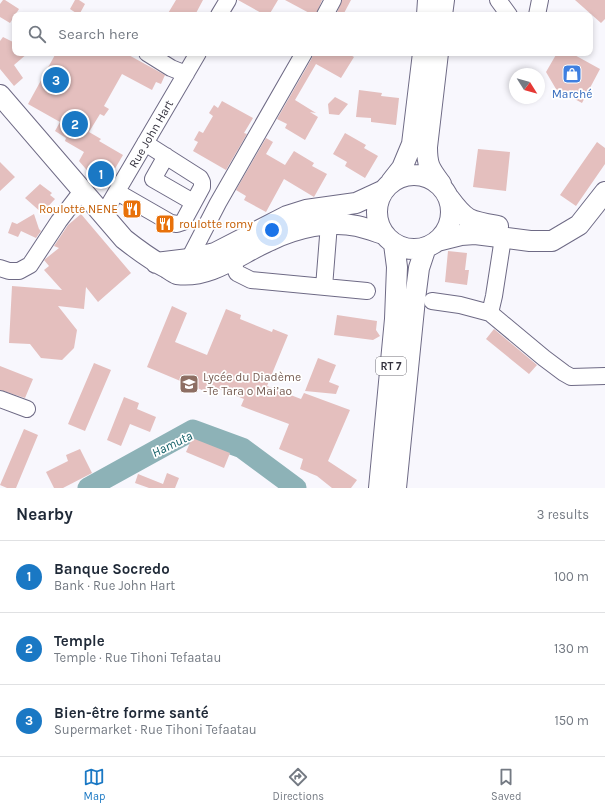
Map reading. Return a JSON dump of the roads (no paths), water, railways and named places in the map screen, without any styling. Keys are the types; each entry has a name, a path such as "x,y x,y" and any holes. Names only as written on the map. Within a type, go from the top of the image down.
{"main road":[{"path":"427,12 428,0"},
{"path":"442,12 444,0"},
{"name":"RT 7","path":"379,488 395,319 397,266 389,239 378,224 376,213 378,202 387,187 402,168 412,144 423,56"},
{"name":"RT 7","path":"396,488 419,268 431,244 443,236 450,222 451,206 446,193 429,167 427,160 438,56"},
{"path":"0,95 124,239 156,262 176,274 211,270 232,261 270,240 304,228 329,224 356,226 389,239 406,249 420,249 461,235 475,234 543,242 552,241 579,225 605,192"},
{"path":"156,262 189,258 215,252 287,216 306,210 356,203 387,187 404,175 419,174 433,179 460,212 465,217 476,222 531,232 565,234"}],"street":[{"path":"221,12 228,0"},
{"path":"327,12 333,0"},
{"path":"498,0 507,12"},
{"path":"538,12 540,0"},
{"path":"152,56 171,68 186,74"},
{"name":"Rue John Hart","path":"103,215 196,56"},
{"path":"189,258 218,203 302,56"},
{"path":"117,192 171,222 177,224 183,222 202,187 202,182 200,178 145,143"},
{"path":"166,156 153,179 193,202"},
{"path":"0,268 9,271 19,271 30,265 59,220 82,191"},
{"path":"324,287 329,224"},
{"path":"490,313 503,238"},
{"path":"237,241 232,261 237,273 251,280 367,291"},
{"path":"432,301 460,305 490,313 544,358 571,377 605,376"},
{"path":"0,399 27,409"}],"waterway":[{"name":"Hamuta","path":"88,488 193,430 242,448 296,488"}],"place":[{"name":"Marché","path":"572,74"},
{"name":"Bien-être forme santé","path":"56,80"},
{"name":"Temple","path":"75,124"},
{"name":"Banque Socredo","path":"101,174"},
{"name":"Roulotte NENE","path":"132,209"},
{"name":"roulotte romy","path":"165,224"},
{"name":"Lycée du Diadème -Te Tara o Mai’ao","path":"189,384"}]}
